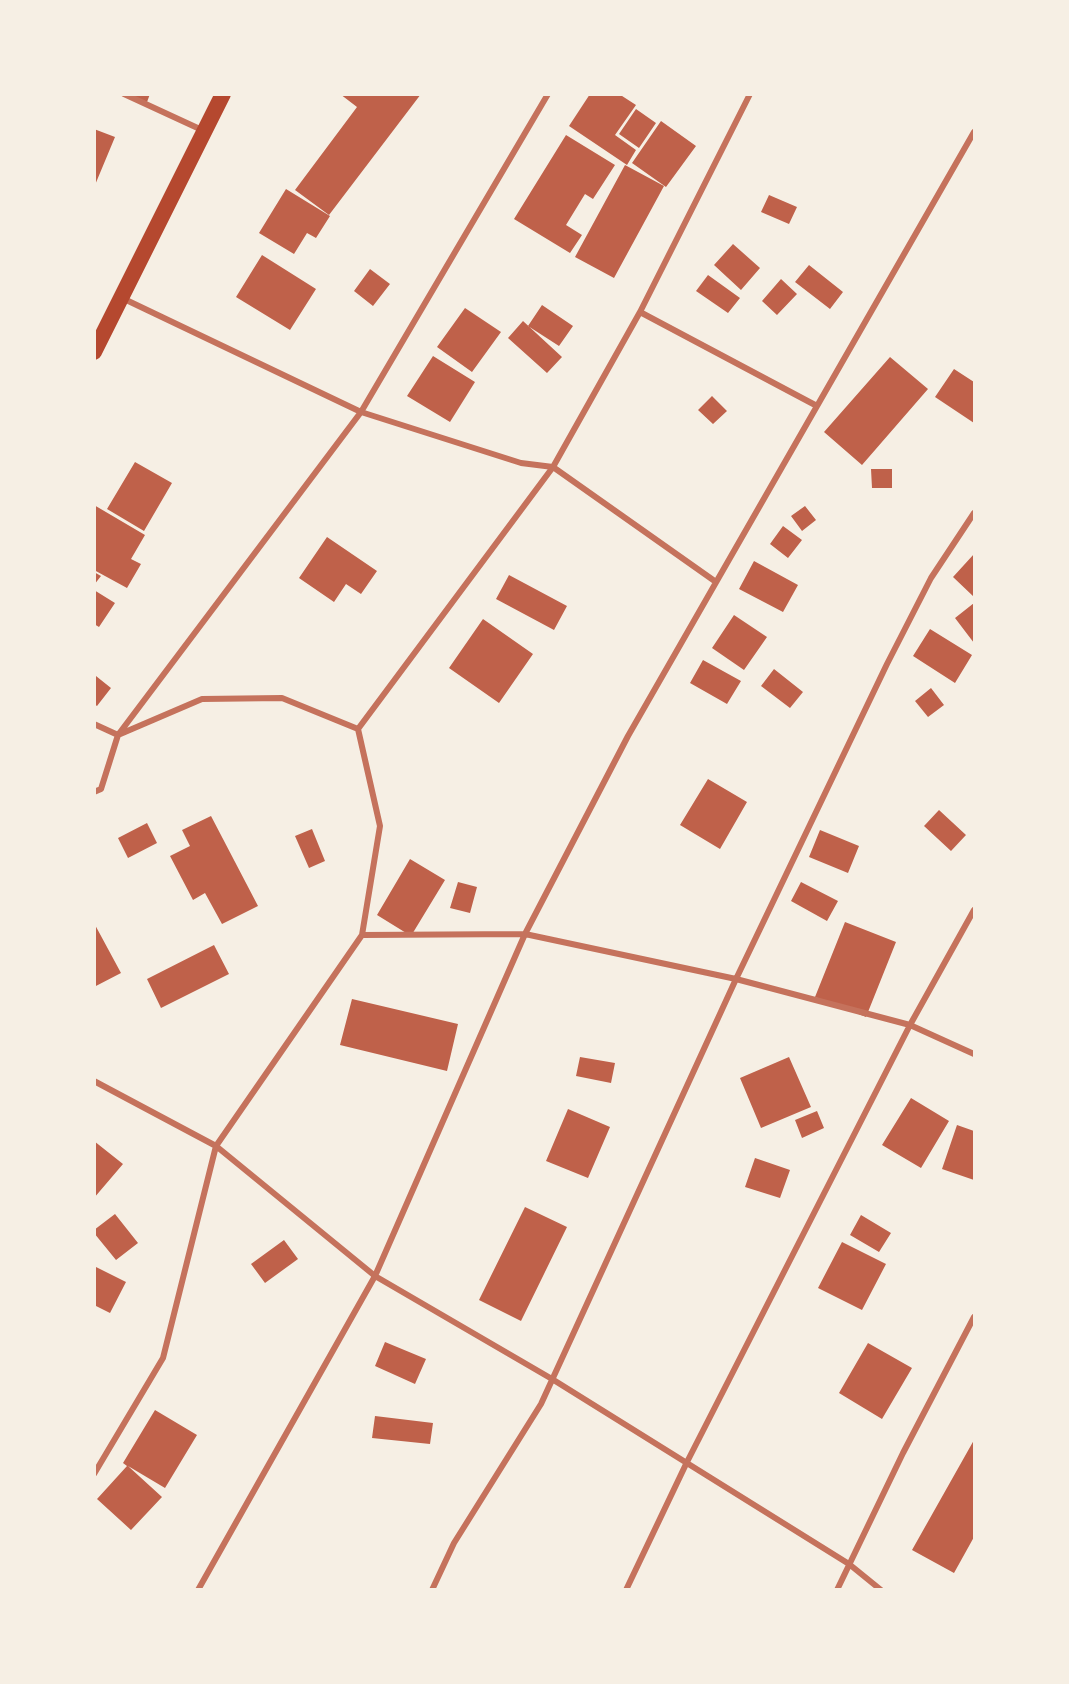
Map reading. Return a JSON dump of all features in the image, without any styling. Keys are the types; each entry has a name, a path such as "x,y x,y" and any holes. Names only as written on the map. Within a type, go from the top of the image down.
{"highway":[{"path":"94,352 223,94"}],"street":[{"path":"124,94 204,131"},
{"path":"94,792 101,789 118,735 361,412 548,94"},
{"path":"94,1474 163,1359 216,1146 362,935 380,826 358,729 553,467 640,312 750,94"},
{"path":"198,1590 375,1276 525,934 628,736 975,132"},
{"path":"122,297 361,412 521,463 553,467 716,582"},
{"path":"640,312 817,406"},
{"path":"432,1590 454,1543 542,1404 736,979 887,664 931,578 975,513"},
{"path":"94,724 118,735 202,699 282,698 358,729"},
{"path":"626,1590 687,1462 910,1025 975,910"},
{"path":"362,935 525,934 736,979 910,1025 975,1054"},
{"path":"94,1081 216,1146 375,1276 552,1379 687,1462 849,1564 882,1590"},
{"path":"837,1590 903,1453 975,1317"}],"building":[{"path":"128,94 150,94 147,102"},
{"path":"340,94 421,94 329,215 295,190 357,107"},
{"path":"590,94 619,94 636,105 615,135 636,150 627,165 569,126"},
{"path":"636,109 656,123 639,148 619,134"},
{"path":"661,121 696,146 666,187 632,163"},
{"path":"94,129 115,137 95,185 94,185"},
{"path":"566,135 615,165 593,199 585,194 566,225 582,235 570,253 514,219"},
{"path":"625,165 664,186 614,278 575,257"},
{"path":"286,189 330,216 316,238 307,233 294,254 259,233"},
{"path":"769,195 797,207 789,224 761,212"},
{"path":"733,244 760,268 741,290 714,265"},
{"path":"262,255 316,289 290,330 236,297"},
{"path":"809,265 843,292 830,309 795,282"},
{"path":"370,269 390,284 373,306 354,291"},
{"path":"708,275 740,298 728,313 696,291"},
{"path":"781,279 797,294 777,315 762,301"},
{"path":"542,305 573,326 559,346 528,326"},
{"path":"465,308 501,332 472,372 437,347"},
{"path":"523,321 562,357 547,373 508,338"},
{"path":"433,356 475,382 450,422 407,396"},
{"path":"890,357 928,389 862,465 824,432"},
{"path":"954,369 974,382 974,423 935,397"},
{"path":"712,396 727,411 713,424 698,410"},
{"path":"135,462 172,483 144,531 107,509"},
{"path":"871,469 892,469 892,488 872,488"},
{"path":"94,505 145,535 131,559 141,564 127,588 94,570"},
{"path":"805,506 816,520 802,531 791,516"},
{"path":"783,526 802,540 788,558 770,544"},
{"path":"327,537 377,571 361,594 346,584 334,602 299,578"},
{"path":"974,554 974,597 953,577"},
{"path":"754,561 798,585 783,612 739,589"},
{"path":"94,572 101,576 94,585"},
{"path":"509,575 567,606 554,630 496,599"},
{"path":"94,590 115,603 99,627 94,624"},
{"path":"974,603 974,643 955,618"},
{"path":"734,615 767,637 744,670 712,648"},
{"path":"483,619 533,654 499,703 449,668"},
{"path":"930,629 972,655 955,683 913,656"},
{"path":"703,660 741,681 727,704 690,683"},
{"path":"774,669 803,692 790,708 761,686"},
{"path":"96,676 111,688 97,706 94,704"},
{"path":"931,688 944,705 928,717 915,701"},
{"path":"708,779 747,802 720,849 680,825"},
{"path":"939,810 966,835 951,851 924,826"},
{"path":"211,816 258,906 222,924 205,893 193,900 170,856 190,846 182,830"},
{"path":"147,823 157,843 128,858 118,838"},
{"path":"312,829 325,861 309,868 295,836"},
{"path":"820,830 859,846 848,873 809,857"},
{"path":"410,859 445,880 411,936 377,915"},
{"path":"458,882 477,887 470,913 450,908"},
{"path":"801,882 838,901 827,921 791,901"},
{"path":"845,922 896,942 866,1017 815,997"},
{"path":"94,923 121,973 94,987"},
{"path":"214,945 229,974 161,1008 147,979"},
{"path":"352,999 458,1024 447,1071 340,1045"},
{"path":"580,1057 615,1063 611,1083 576,1076"},
{"path":"789,1057 811,1107 761,1128 740,1078"},
{"path":"911,1098 949,1121 921,1168 882,1145"},
{"path":"568,1109 610,1127 588,1178 546,1161"},
{"path":"817,1111 824,1128 802,1138 795,1120"},
{"path":"957,1125 974,1131 974,1180 942,1169"},
{"path":"94,1141 123,1164 94,1198"},
{"path":"755,1158 790,1170 780,1198 745,1187"},
{"path":"525,1207 567,1227 521,1321 479,1300"},
{"path":"115,1214 138,1243 116,1260 94,1233 94,1230"},
{"path":"861,1215 891,1233 879,1252 850,1235"},
{"path":"284,1240 298,1259 265,1283 251,1264"},
{"path":"842,1242 886,1264 862,1310 818,1288"},
{"path":"94,1266 126,1282 110,1313 94,1305"},
{"path":"385,1342 426,1359 415,1384 375,1366"},
{"path":"868,1343 912,1368 882,1419 839,1393"},
{"path":"155,1410 197,1435 165,1488 128,1466 162,1497 131,1530 97,1499 127,1466 123,1463"},
{"path":"375,1416 433,1423 430,1444 372,1438"},
{"path":"974,1440 974,1537 954,1573 912,1550"}]}
